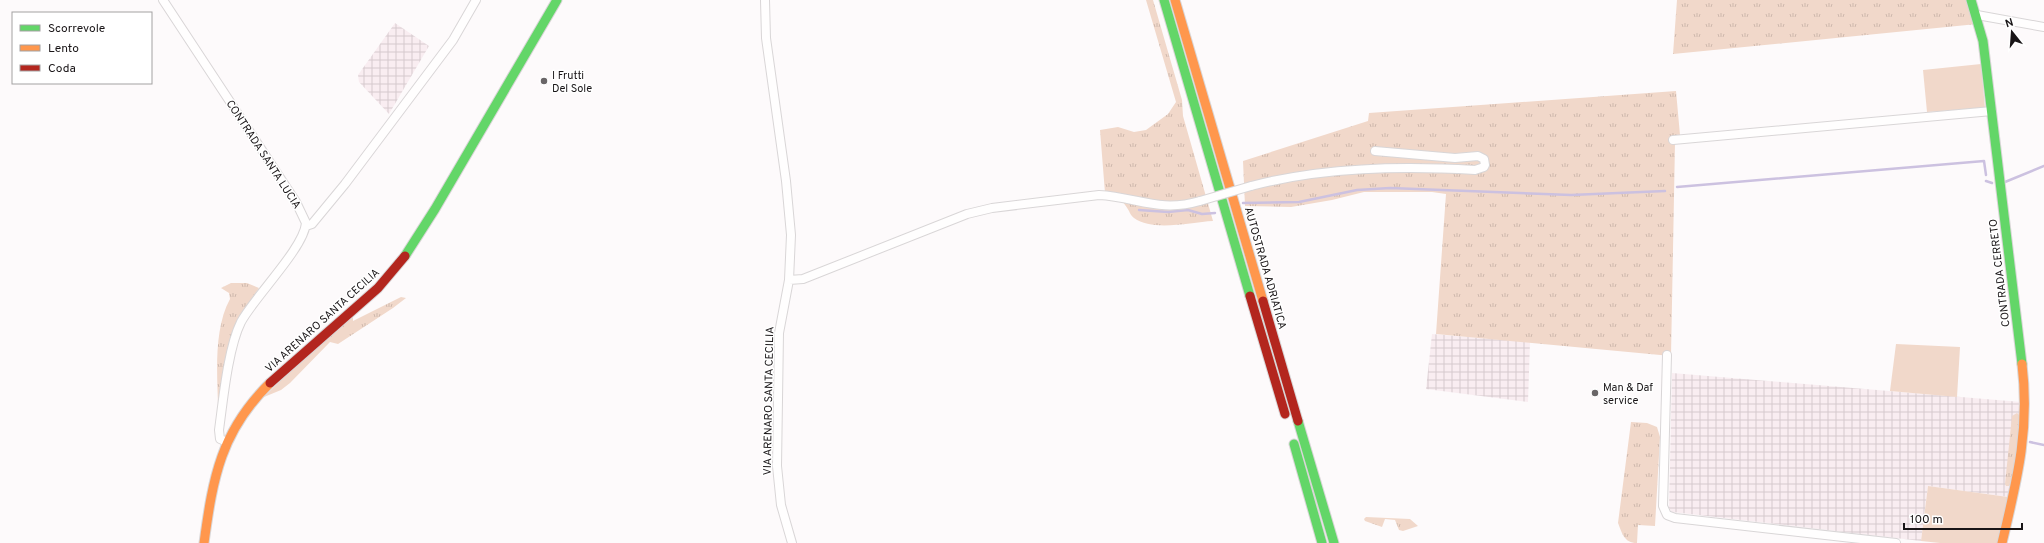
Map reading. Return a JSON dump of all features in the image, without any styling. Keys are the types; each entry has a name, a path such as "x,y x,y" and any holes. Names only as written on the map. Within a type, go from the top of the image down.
{"main road":[{"name":"VIA ARENARO SANTA CECILIA","path":"204,543 214,482 227,442 239,420 256,397 283,371 372,294 408,252 488,120 556,0"},
{"name":"AUTOSTRADA ADRIATICA","path":"1164,0 1287,422"},
{"name":"AUTOSTRADA ADRIATICA","path":"1175,0 1334,543"},
{"name":"CONTRADA CERRETO","path":"1971,0 1977,15 1983,41 2024,378 2026,410 2021,462 2002,543"},
{"path":"1292,437 1322,543"}],"street":[{"name":"CONTRADA SANTA LUCIA","path":"163,0 303,213 306,226"},
{"path":"227,442 220,439 219,430 237,331 258,297 302,239 306,226 312,224 345,184 453,40 476,0"},
{"name":"VIA ARENARO SANTA CECILIA","path":"765,0 766,38 786,181 791,235 789,280 779,333 777,466 781,505 792,543"},
{"path":"1977,15 2044,27"},
{"path":"1673,140 1992,111"},
{"path":"789,280 802,279 959,216 992,208 1099,195 1111,196 1156,206 1171,206 1200,201 1251,186 1306,174 1380,169 1475,170 1484,167 1485,165 1484,160 1478,156 1455,158 1375,151"},
{"path":"1667,355 1663,506 1667,515 1675,518 1896,543"}],"shaded area":[{"path":"395,23 429,46 389,114 359,82 358,75"},
{"path":"1432,334 1530,342 1528,402 1426,389"},
{"path":"1672,373 2021,402 2022,418 2008,497 1928,486 1921,541 1672,512 1669,508"}],"green space":[{"path":"1146,0 1153,0 1182,100 1183,116 1213,221 1172,225 1151,225 1134,218 1119,199 1105,193 1100,130 1118,127 1134,132 1146,130 1168,114 1176,102"},
{"path":"1677,0 1967,0 1977,24 1673,54"},
{"path":"1981,64 1985,108 1927,112 1923,70"},
{"path":"1676,91 1680,135 1675,143 1671,356 1436,334 1446,194 1432,192 1364,192 1332,200 1291,207 1245,206 1243,161 1368,121 1369,113"},
{"path":"231,283 247,283 259,288 243,312 225,369 218,404 217,364 219,337 221,323 230,299 229,293 221,288"},
{"path":"401,297 406,298 338,344 330,342 290,383 281,390 264,397 294,367 353,317 353,321"},
{"path":"1896,344 1960,347 1957,397 1890,391"},
{"path":"2017,413 2021,417 2019,443 2011,481 2009,486 2006,486 2012,416"},
{"path":"1631,422 1647,423 1657,427 1660,437 1655,526 1638,525 1637,543 1633,543 1624,537 1618,523"},
{"path":"1928,486 2008,497 1998,543 1940,543 1921,541"},
{"path":"1366,517 1410,519 1418,526 1403,531 1399,530 1395,520 1385,519 1382,527 1365,521 1364,519"}],"waterway":[{"path":"1677,187 1984,161 1986,175"},
{"path":"2005,182 2044,166"},
{"path":"1986,181 1992,183"},
{"path":"1243,203 1299,202 1357,190 1390,188 1571,195 1665,191"},
{"path":"1139,210 1168,212 1188,210 1202,214 1215,213"},
{"path":"2030,442 2044,445"}],"traffic: fast":[{"path":"405,256 435,209 557,0"},
{"path":"1164,0 1250,296"},
{"path":"1971,0 1983,41 2022,364"},
{"path":"1298,421 1334,543"},
{"path":"1294,444 1322,543"}],"traffic: slow":[{"path":"1175,0 1263,301"},
{"path":"2002,543 2013,498 2021,455 2024,411 2022,364"},
{"path":"204,543 211,497 222,456 240,419 253,401 270,383"}],"traffic: jam":[{"path":"270,383 378,288 405,256"},
{"path":"1250,296 1285,414"},
{"path":"1263,301 1298,421"}],"place":[{"name":"I Frutti Del Sole","path":"544,81"},
{"name":"Man & Daf service","path":"1595,393"}]}
